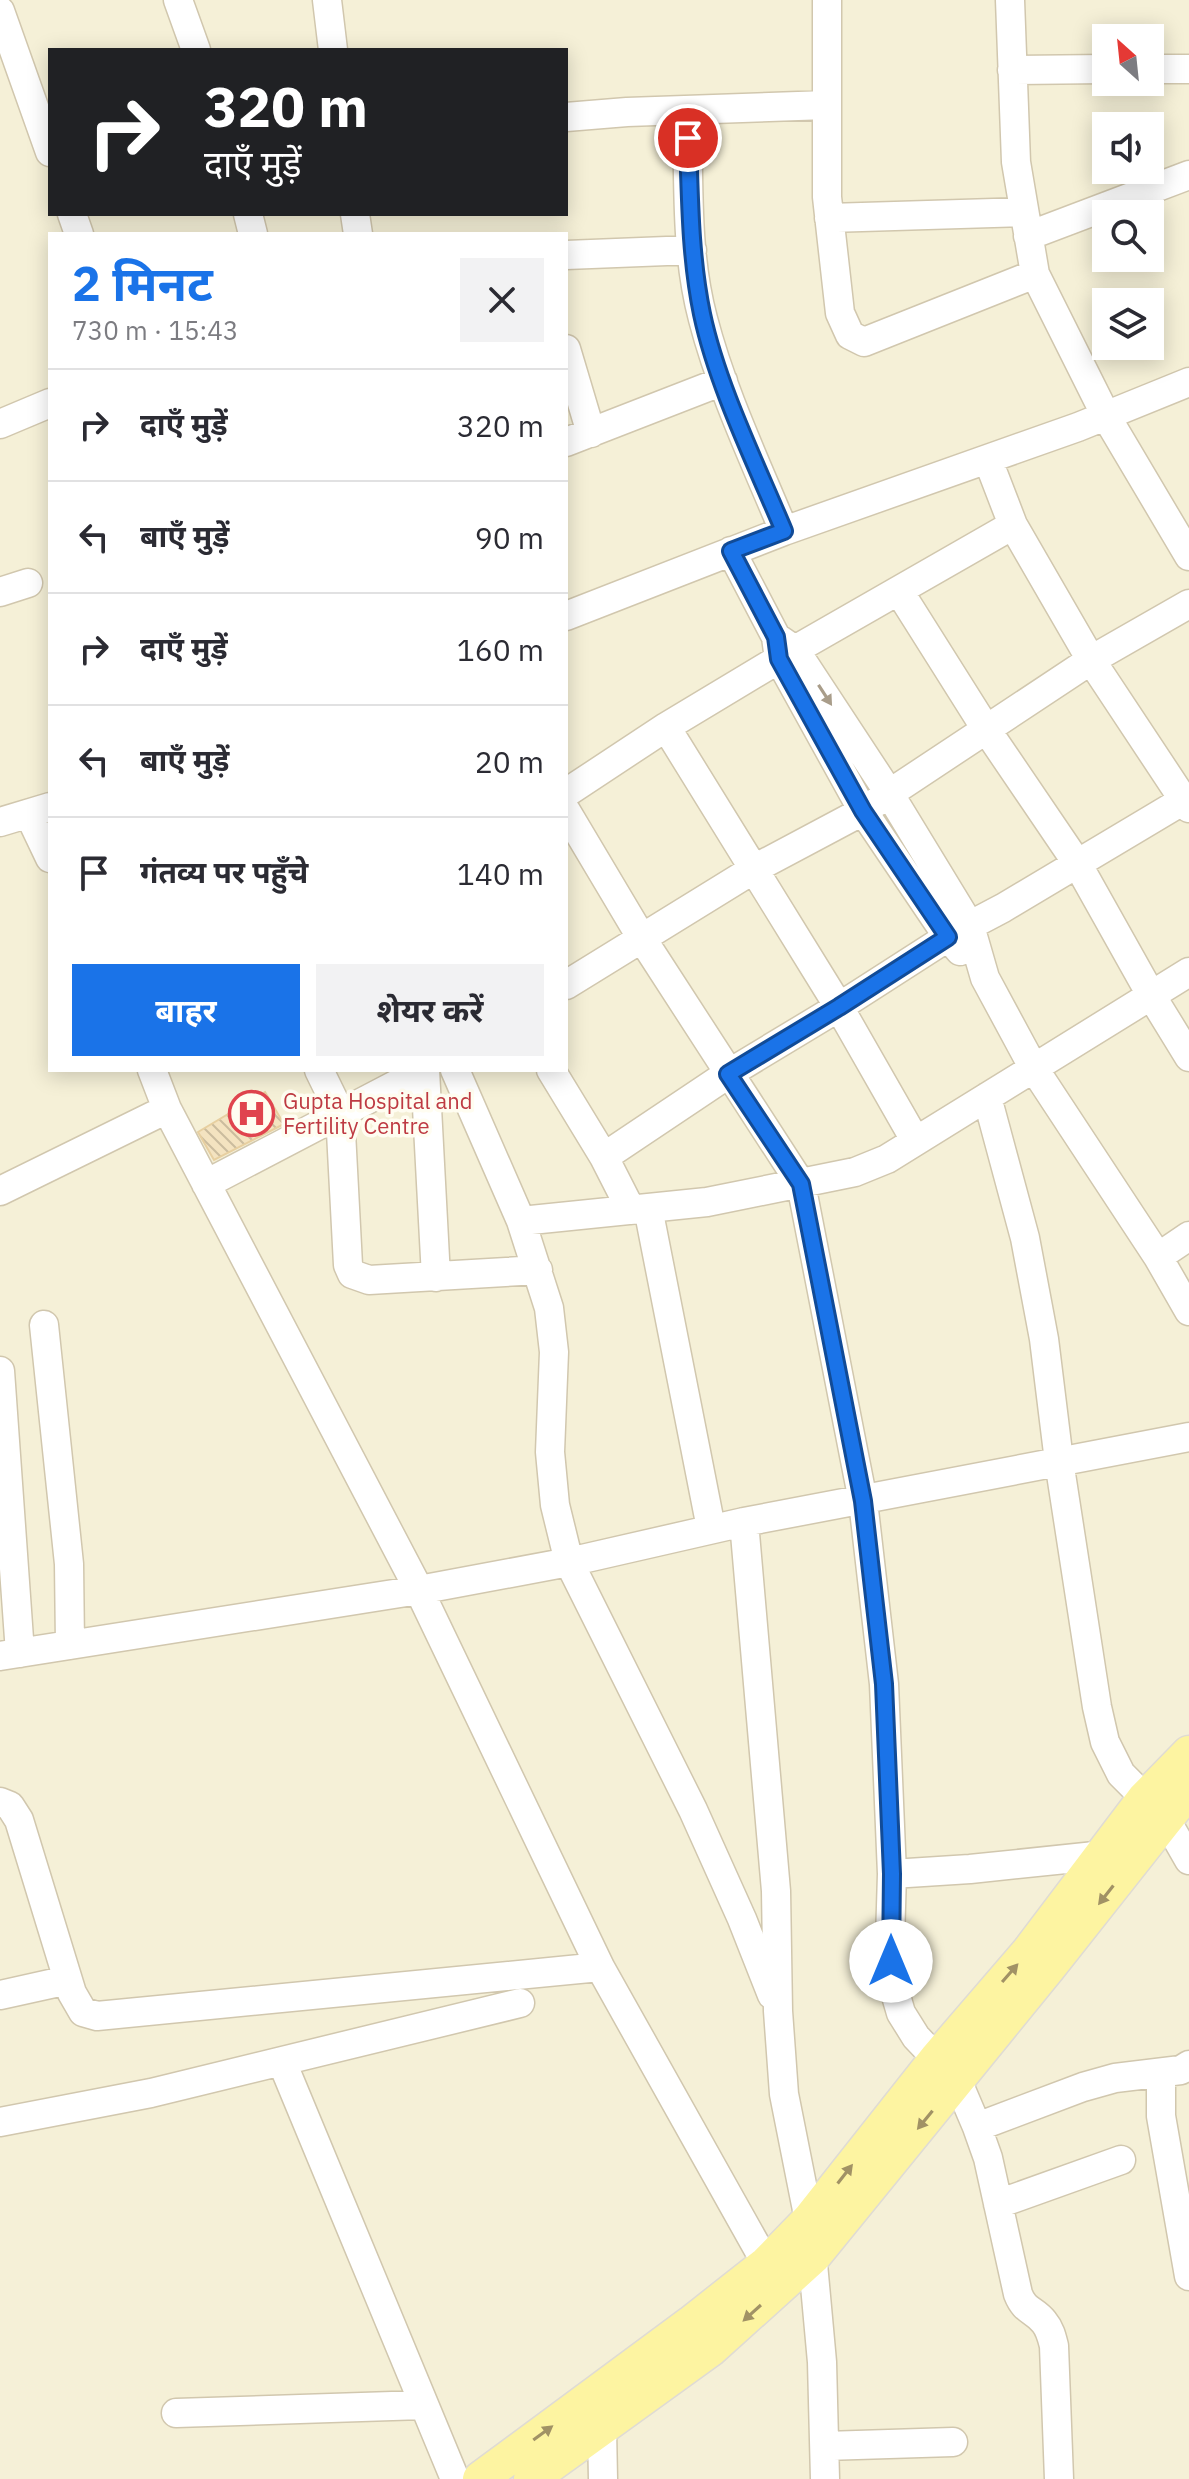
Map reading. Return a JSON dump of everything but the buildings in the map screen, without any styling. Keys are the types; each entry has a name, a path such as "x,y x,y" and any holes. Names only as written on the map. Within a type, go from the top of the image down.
{"main road":[{"path":"531,2479 711,2349 773,2275 809,2220 1139,1853 1155,1809 1189,1753"},
{"path":"480,2479 691,2323 773,2275 813,2257 1029,1951 1103,1855 1155,1809 1189,1790"}],"street":[{"path":"178,0 195,48"},
{"path":"327,0 333,48"},
{"path":"827,0 827,197 840,313 850,335 864,342 1035,274"},
{"path":"1010,0 1016,162 1035,274 1106,416 1189,556"},
{"path":"0,11 48,146"},
{"path":"1012,70 1092,69"},
{"path":"1164,69 1189,69"},
{"path":"568,117 827,105"},
{"path":"687,110 692,250 702,316 723,381 784,531"},
{"path":"829,218 1026,224 1189,175"},
{"path":"568,255 692,250"},
{"path":"568,364 578,437 723,381"},
{"path":"568,615 784,531 988,460 1189,382"},
{"path":"0,424 48,404"},
{"path":"604,1157 728,1074 959,932 1187,801 1091,660 1013,525 988,460"},
{"path":"568,792 783,648 899,591 1013,525"},
{"path":"731,551 783,648 863,811 959,932"},
{"path":"0,592 28,583"},
{"path":"899,591 986,729 1077,863 1189,1057"},
{"path":"568,984 754,869 863,811 1091,660 1189,604"},
{"path":"783,648 889,793 959,932 1033,1067 1158,1257 1189,1311"},
{"path":"666,727 839,1007 915,1140"},
{"path":"0,822 39,811 48,849"},
{"path":"568,814 641,937 801,1184 863,1501 884,1684 892,1874 892,1982 901,2013 916,2037 947,2069 977,2127 988,2158 1018,2294 1027,2310 1047,2325 1054,2346 1059,2479"},
{"path":"521,1221 707,1202 855,1172 887,1159 1189,972"},
{"path":"153,1072 167,1109 419,1590 600,1967 773,2275"},
{"path":"320,1072 340,1113 348,1265 352,1274 369,1280 538,1270"},
{"path":"206,1184 420,1072"},
{"path":"424,1072 436,1277"},
{"path":"456,1072 521,1221 549,1308 554,1352 550,1452 555,1505 569,1562 693,1810 742,1919 778,2011"},
{"path":"552,1072 639,1209 711,1528"},
{"path":"987,1097 1025,1238 1044,1339 1059,1461 1105,1742 1121,1774 1155,1809 1189,1860"},
{"path":"0,1191 167,1109"},
{"path":"1158,1257 1189,1236"},
{"path":"44,1325 69,1564 70,1645"},
{"path":"0,1371 10,1655 419,1590 569,1562 711,1528 1189,1437"},
{"path":"744,1522 776,1891 778,2011 784,2094 809,2220 813,2257 822,2362 825,2479"},
{"path":"0,1802 10,1806 19,1820 72,1993 83,2012 97,2016 600,1967"},
{"path":"892,1874 1139,1853"},
{"path":"0,1995 68,1980"},
{"path":"0,2122 151,2093 520,2003"},
{"path":"282,2062 455,2479"},
{"path":"977,2127 1083,2087 1115,2078 1181,2070 1189,2065"},
{"path":"1161,2074 1161,2116 1189,2276"},
{"path":"998,2204 1121,2160"},
{"path":"176,2413 423,2405"},
{"path":"602,2429 603,2479"},
{"path":"825,2446 953,2442"}],"shaded area":[{"path":"0,0 1189,0 1189,2479 0,2479"}],"place":[{"name":"Gupta Hospital and Fertility Centre","path":"252,1114"}],"route":[{"path":"688,138 692,250 702,316 723,381 784,531 731,551 776,637 779,659 863,811 948,937 728,1074 801,1184 863,1501 884,1684 892,1874 891,1961"}]}
